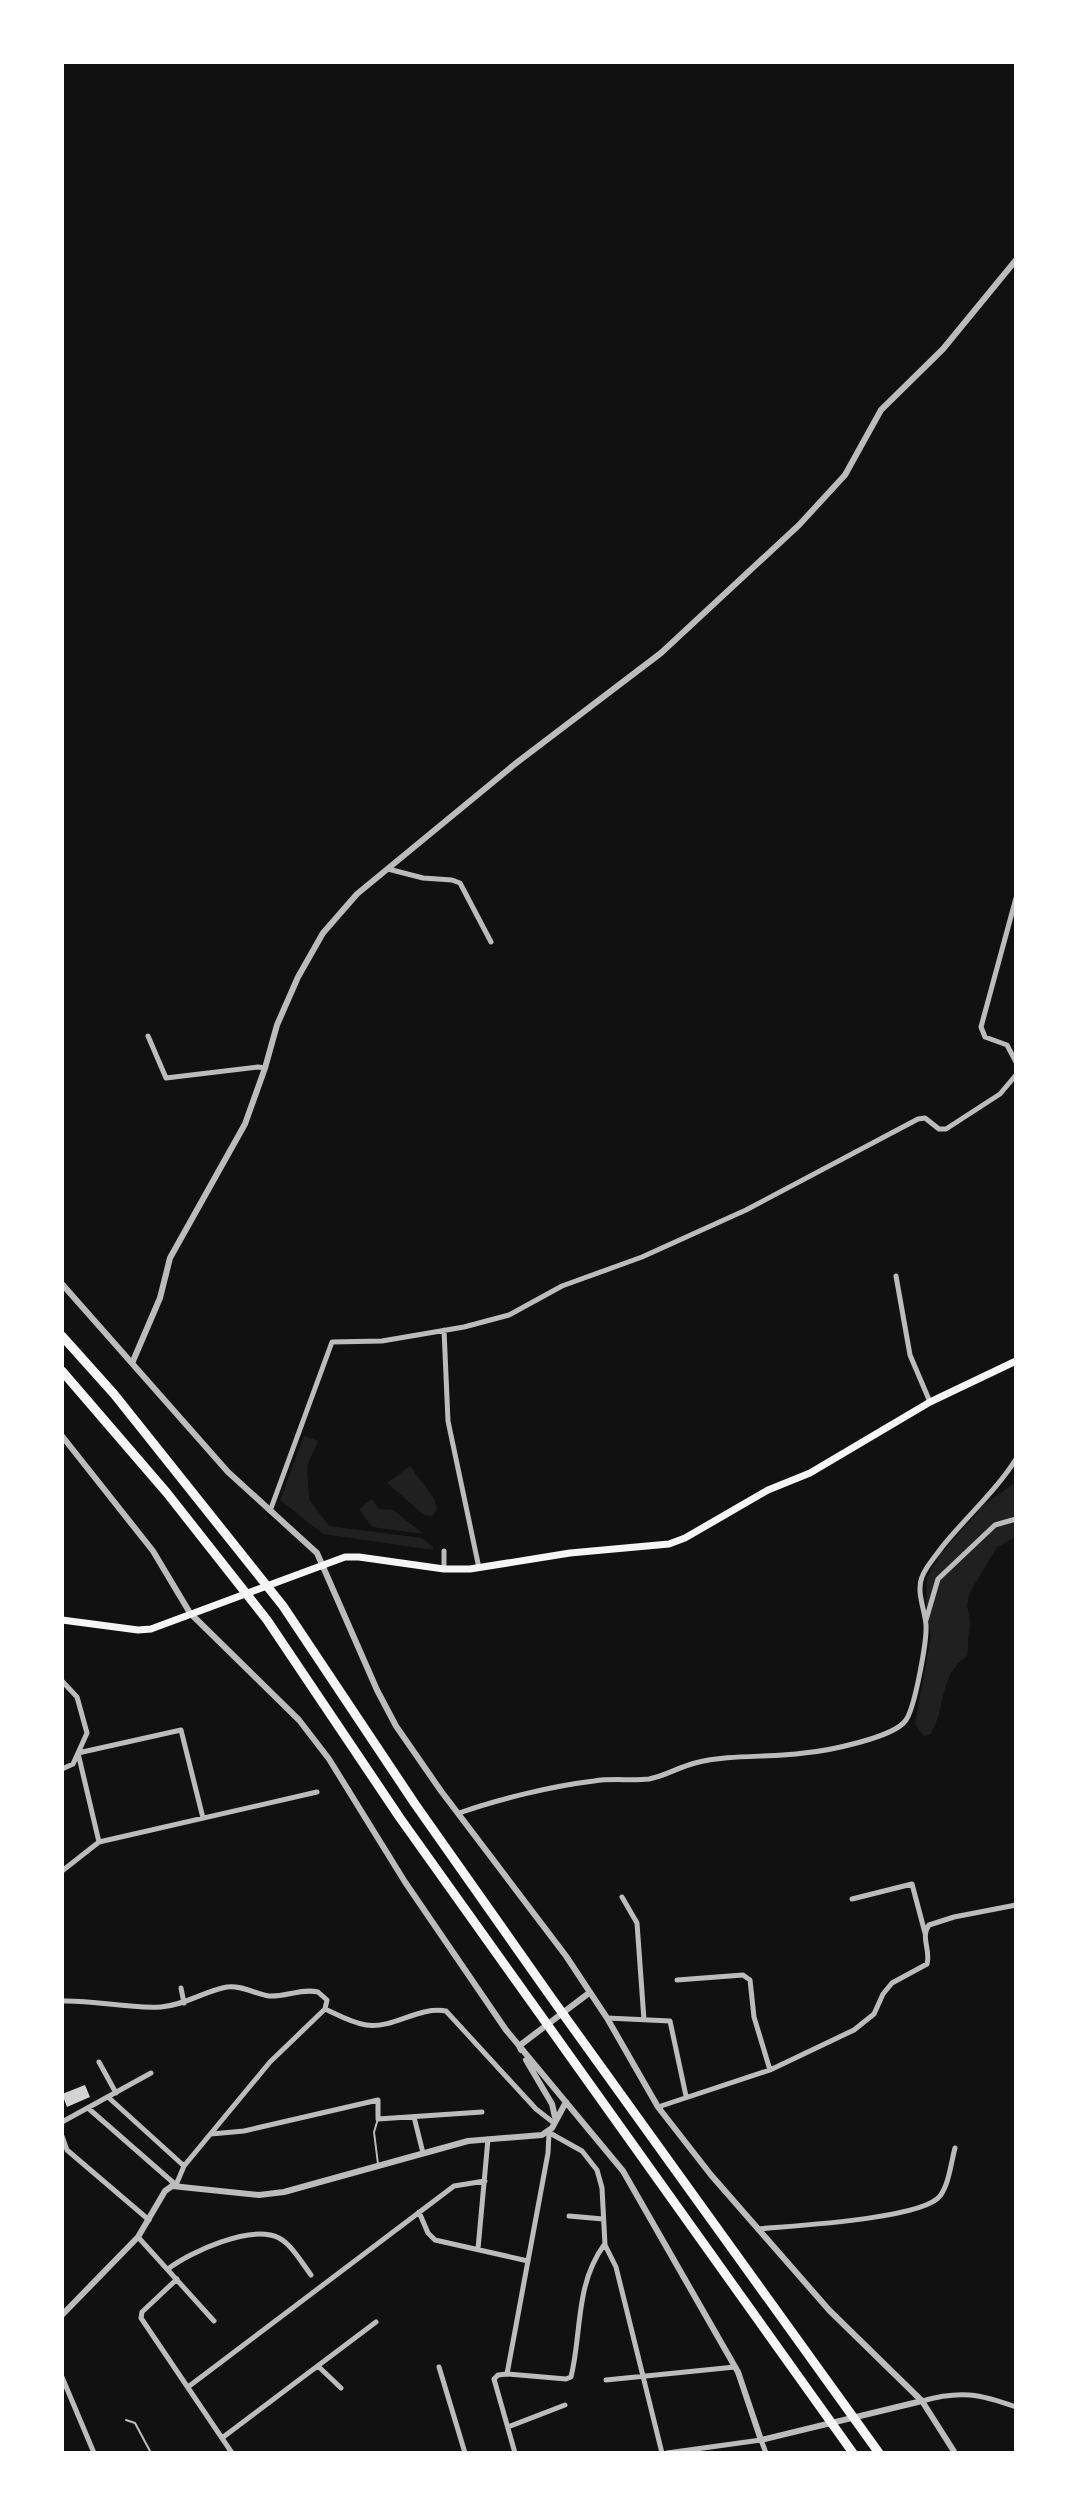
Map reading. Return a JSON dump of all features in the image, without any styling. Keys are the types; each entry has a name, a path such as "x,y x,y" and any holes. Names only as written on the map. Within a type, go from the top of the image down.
{"highway":[{"path":"62,1336 114,1394 283,1606 415,1804 879,2453"},
{"path":"62,1371 167,1493 267,1620 400,1818 853,2453"}],"main road":[{"path":"62,1620 144,1630 352,1557 444,1569 479,1568 570,1553 656,1547 679,1541 768,1490 810,1473 930,1402 1016,1361"}],"street":[{"path":"133,1361 160,1298 170,1258 245,1124 277,1025 310,952 323,933 357,894 515,764 661,653 799,525 845,475 881,410 943,349 1016,260"},
{"path":"388,869 460,883 491,942"},
{"path":"1016,898 981,1027 985,1037 1007,1045 1016,1062"},
{"path":"148,1036 166,1078 265,1068"},
{"path":"270,1511 332,1342 382,1341 444,1330 520,1311 562,1286 655,1251 797,1184 918,1119 925,1118 939,1129 946,1129 1000,1094 1016,1075"},
{"path":"896,1276 910,1355 930,1402"},
{"path":"62,1284 222,1465 306,1541 323,1565 361,1655 396,1726 544,1924 607,2018 658,2107 683,2141 829,2310 922,2401 955,2453"},
{"path":"444,1330 448,1421 479,1568"},
{"path":"62,1436 153,1551 190,1613 284,1703 329,1759 405,1882 519,2046 552,2104 554,2121"},
{"path":"926,1621 921,1578 951,1536 1016,1459"},
{"path":"459,1813 561,1786 598,1780 651,1778 695,1763 736,1757 804,1753 889,1732 906,1720 912,1706 924,1651 926,1621 938,1579 995,1525 1016,1519"},
{"path":"444,1551 444,1569"},
{"path":"62,1681 80,1703 87,1733 73,1764 62,1769"},
{"path":"78,1753 181,1730 203,1818"},
{"path":"78,1753 99,1842"},
{"path":"62,1871 99,1842 317,1792"},
{"path":"658,2107 770,2070 863,2025 876,2011 889,1986 927,1964 929,1956 925,1934 912,1884 852,1899"},
{"path":"622,1897 637,1923 644,2020"},
{"path":"925,1934 934,1922 1016,1905"},
{"path":"677,1980 743,1975 750,1980 754,2017 770,2070"},
{"path":"62,2001 138,2007 184,2003 234,1987 270,1996 318,1992 327,2000 325,2009 270,2062 210,2134 184,2166 176,2185"},
{"path":"181,1988 184,2003"},
{"path":"519,2046 589,1993"},
{"path":"325,2009 353,2022 370,2025 429,2010 446,2011 536,2109 554,2121"},
{"path":"607,2018 670,2021 686,2096"},
{"path":"519,2046 623,2171 735,2367 766,2453"},
{"path":"99,2062 116,2093"},
{"path":"62,2122 151,2073"},
{"path":"108,2097 184,2166"},
{"path":"210,2134 244,2131 378,2100 378,2119 482,2112"},
{"path":"64,2311 138,2237 165,2191 176,2185 267,2195 423,2153 488,2139 539,2136 548,2132 566,2102"},
{"path":"88,2108 176,2185"},
{"path":"414,2117 423,2153"},
{"path":"548,2132 580,2149 595,2166 601,2183 605,2245 616,2267 642,2377 665,2453 761,2440 954,2394 988,2396 1016,2407"},
{"path":"507,2374 550,2143 548,2132"},
{"path":"62,2136 67,2150 150,2220"},
{"path":"478,2249 488,2139"},
{"path":"758,2229 847,2221 929,2204 942,2193 955,2148"},
{"path":"188,2387 454,2186 485,2181"},
{"path":"419,2212 428,2233 435,2240 528,2261"},
{"path":"569,2216 603,2219"},
{"path":"168,2269 207,2248 262,2234 277,2237 285,2243 311,2275"},
{"path":"138,2237 214,2321"},
{"path":"515,2453 494,2379 507,2374 565,2379 571,2376 582,2294 605,2245"},
{"path":"177,2279 142,2312 141,2318 232,2453"},
{"path":"222,2438 376,2322"},
{"path":"319,2367 341,2388"},
{"path":"439,2367 465,2453"},
{"path":"606,2380 735,2367"},
{"path":"62,2377 94,2453"},
{"path":"508,2427 565,2405"}],"lane":[{"path":"378,2119 374,2132 379,2165"},
{"path":"126,2420 135,2423 151,2453"}],"shaded area":[{"path":"304,1436 318,1441 307,1466 309,1499 329,1526 422,1538 433,1550 323,1534 280,1500"},
{"path":"410,1466 435,1500 437,1510 432,1516 424,1515 387,1483"},
{"path":"1016,1482 1016,1537 997,1547 970,1592 967,1656 951,1673 935,1725 930,1735 924,1736 915,1724 931,1636 926,1603 927,1578 940,1555 984,1505"},
{"path":"372,1499 379,1509 393,1510 424,1534 372,1527 359,1509"}],"building":[{"path":"85,2085 90,2097 67,2107 62,2094"}]}
